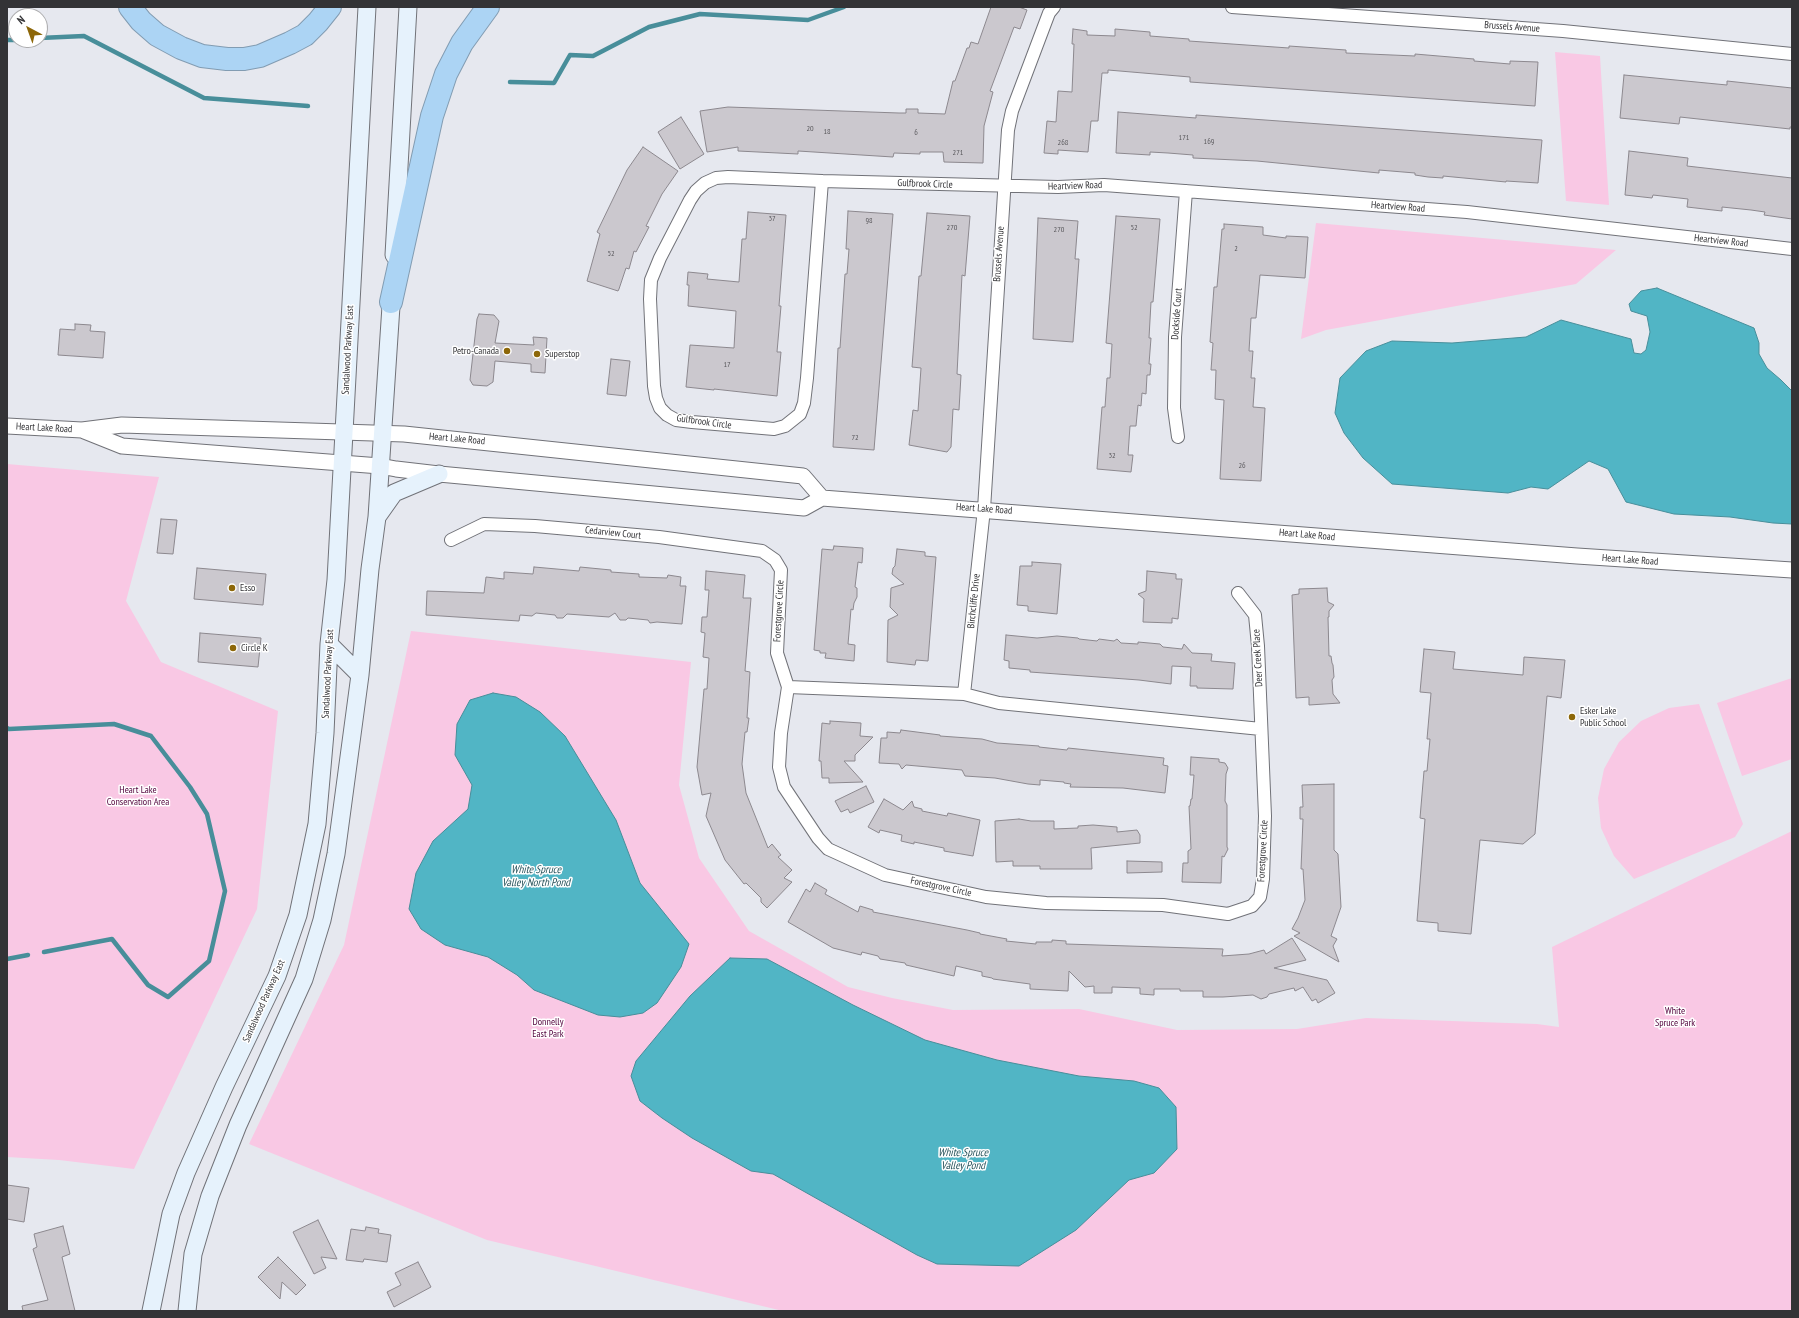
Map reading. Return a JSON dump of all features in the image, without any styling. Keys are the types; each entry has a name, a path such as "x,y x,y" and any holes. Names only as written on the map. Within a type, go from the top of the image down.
{"highway":[{"path":"130,7 141,21 157,35 181,48 195,53 227,59 244,59 260,56 290,44 305,35 330,7"},
{"path":"391,302 435,109 446,74 462,43 488,7"}],"main road":[{"name":"Sandalwood Parkway East","path":"151,1311 171,1214 186,1173 224,1087 277,976 298,915 317,824 325,733 328,644 336,580 367,7"},
{"path":"187,1311 193,1254 210,1196 238,1125 304,979 322,920 336,854 360,675 370,569 377,517 408,7"},
{"path":"377,517 394,493 439,474"},
{"path":"328,644 360,675"}],"street":[{"name":"Brussels Avenue","path":"984,509 1008,130 1012,111 1049,13 1054,7"},
{"name":"Brussels Avenue","path":"1232,7 1563,31 1792,54"},
{"name":"Gulfbrook Circle","path":"822,181 807,378 804,403 800,414 785,426 774,430 676,420 667,415 660,408 656,398 654,386 650,299 651,280 660,258 690,200 696,191 705,183 716,178 728,177 1004,186"},
{"name":"Heartview Road","path":"1004,186 1058,187 1104,185 1467,212 1792,249"},
{"name":"Dockside Court","path":"1178,437 1174,408 1175,337 1186,191"},
{"name":"Heart Lake Road","path":"7,426 82,430 122,425 382,433 502,444 803,476 822,498"},
{"name":"Heart Lake Road","path":"82,430 122,446 380,466 439,474 804,508 822,498 984,509 1577,556 1792,570"},
{"name":"Birchcliffe Drive","path":"964,694 984,509"},
{"name":"Cedarview Court","path":"451,540 484,524 535,526 658,537 762,551 775,560"},
{"name":"Forestgrove Circle","path":"775,560 781,570 777,653 788,687 781,733 779,767 784,787 800,813 828,849 886,875 986,897 1046,903 1163,905 1228,914 1252,906 1260,897 1263,879 1265,816 1261,729"},
{"name":"Deer Creek Place","path":"1238,593 1255,615 1261,729"},
{"path":"788,687 964,694 999,703 1261,729"}],"green space":[{"path":"1555,52 1600,56 1609,205 1566,201"},
{"path":"1316,223 1616,250 1576,284 1326,330 1301,339"},
{"name":"Heart Lake Conservation Area","path":"7,464 159,477 126,601 161,662 278,711 257,909 134,1169 59,1160 7,1157"},
{"path":"411,631 691,662 679,785 699,858 749,931 848,987 892,998 953,1010 1079,1009 1177,1030 1297,1029 1366,1018 1537,1024 1559,1027 1552,947 1792,831 1792,1311 783,1311 487,1240 249,1144 344,945"},
{"path":"1792,678 1792,759 1742,776 1717,703"},
{"path":"1699,704 1743,824 1735,837 1634,879 1614,856 1601,828 1598,798 1604,769 1619,742 1641,721 1669,708"}],"water":[{"path":"1657,288 1754,328 1759,343 1759,354 1767,368 1792,391 1792,524 1730,517 1674,514 1626,502 1608,469 1589,461 1548,489 1531,487 1508,493 1392,484 1363,458 1344,433 1335,413 1340,378 1366,351 1392,341 1452,343 1526,337 1561,320 1631,339 1634,353 1641,354 1646,350 1650,332 1647,316 1631,311 1629,304 1641,291"},
{"name":"White Spruce Valley North Pond","path":"493,693 516,697 540,712 565,736 616,820 640,883 689,944 681,967 657,1003 643,1013 620,1017 598,1015 534,990 517,975 488,957 445,945 421,929 409,909 416,873 433,841 468,809 472,785 455,755 457,724 470,700"},
{"name":"White Spruce Valley Pond","path":"730,958 767,959 853,1005 925,1040 997,1060 1079,1076 1134,1081 1159,1088 1176,1107 1177,1149 1154,1173 1129,1180 1076,1230 1019,1266 937,1264 917,1255 773,1174 751,1171 692,1138 640,1101 631,1076 636,1061 690,996"}],"building":[{"path":"991,7 1019,7 1027,10 1020,29 1014,27 990,91 993,92 984,126 983,163 944,162 943,152 920,152 920,154 894,153 893,157 798,151 798,154 738,151 738,147 707,152 700,111 728,107 906,113 906,109 918,109 918,113 945,114 953,81 955,81 967,48 969,48 971,42 978,44"},
{"path":"1073,29 1087,31 1087,35 1115,36 1115,29 1150,32 1150,36 1189,39 1189,41 1289,48 1289,46 1346,50 1346,53 1415,56 1415,54 1474,59 1474,61 1510,64 1510,61 1538,62 1535,106 1190,82 1190,77 1108,70 1108,73 1102,73 1098,121 1091,121 1088,152 1058,150 1058,154 1044,153 1047,121 1056,122 1058,91 1072,92 1074,44 1072,44"},
{"path":"1624,75 1727,85 1727,81 1792,88 1792,127 1790,127 1790,129 1680,117 1679,124 1620,118"},
{"path":"1118,112 1196,118 1196,115 1542,140 1538,183 1506,182 1443,176 1443,178 1428,177 1415,175 1415,173 1379,170 1379,173 1257,161 1193,158 1193,155 1168,153 1150,152 1150,155 1116,153"},
{"path":"681,117 704,154 680,169 658,132"},
{"path":"643,147 678,171 662,194 646,226 649,227 636,252 634,251 629,269 626,268 618,291 587,281 600,234 597,232 627,170"},
{"path":"1629,151 1688,158 1687,166 1792,178 1792,219 1764,215 1765,212 1751,210 1722,207 1722,211 1687,207 1688,199 1653,195 1652,198 1625,195"},
{"path":"848,211 893,214 874,450 833,447 838,348 840,348 845,274 847,274 849,249 846,249"},
{"path":"748,212 786,215 779,306 781,306 777,352 781,352 777,396 686,387 690,345 734,348 736,311 688,306 688,272 708,274 707,279 739,282 742,239 746,239"},
{"path":"927,213 970,216 965,276 962,275 957,374 961,375 959,410 953,409 951,447 947,452 909,445 913,410 918,411 921,368 912,367 919,276 921,276"},
{"path":"1116,216 1160,219 1153,302 1151,302 1149,338 1151,338 1149,364 1151,364 1150,375 1147,375 1146,394 1142,393 1141,406 1138,405 1136,426 1130,426 1128,455 1133,455 1131,472 1097,469 1102,407 1105,407 1107,378 1110,378 1112,344 1106,343"},
{"path":"1038,218 1078,221 1075,259 1079,259 1073,342 1033,339"},
{"path":"1224,224 1263,227 1263,235 1286,238 1286,236 1308,237 1305,278 1260,275 1256,318 1251,318 1249,351 1253,351 1251,378 1255,378 1253,407 1265,408 1261,481 1220,479 1224,400 1215,399 1216,370 1211,370 1213,343 1210,342 1214,287 1217,287 1222,229 1224,229"},
{"path":"479,314 494,315 499,321 495,343 534,345 533,337 547,338 545,373 531,372 531,364 495,361 493,382 487,386 473,385 470,380 477,319"},
{"path":"75,324 91,325 90,331 105,332 103,358 58,355 60,329 75,330"},
{"path":"611,359 630,361 626,396 607,394"},
{"path":"161,519 177,520 173,554 157,553"},
{"path":"834,546 863,548 862,563 858,562 855,587 857,588 857,597 853,610 851,609 848,644 855,645 854,661 825,658 826,653 820,653 820,651 814,650 822,549 833,550"},
{"path":"897,549 925,552 925,556 936,557 928,661 916,660 915,665 887,662 888,620 898,615 890,607 891,588 904,584 892,574 895,566"},
{"path":"1032,562 1061,564 1057,614 1028,611 1028,606 1017,605 1020,566 1032,566"},
{"path":"534,567 579,571 580,567 611,570 611,572 639,574 639,577 667,578 668,575 681,577 680,586 686,586 682,624 657,622 650,623 648,620 628,618 626,620 620,620 615,613 609,617 567,614 563,618 557,618 555,615 536,613 532,616 520,615 519,621 426,615 427,591 484,593 486,577 504,579 504,572 533,574"},
{"path":"197,568 266,574 263,605 194,599"},
{"path":"706,571 745,575 743,598 751,598 745,671 750,672 747,718 749,718 747,732 745,732 742,764 746,793 768,848 772,844 781,855 778,857 792,870 784,878 792,882 767,908 761,902 761,898 746,883 744,884 725,860 706,816 711,793 702,795 697,767 704,689 707,689 709,658 703,657 705,633 701,632 702,617 707,617 709,590 705,590"},
{"path":"1147,571 1176,574 1176,579 1182,579 1178,619 1172,618 1172,623 1143,622 1144,599 1138,594 1146,591"},
{"path":"1327,588 1328,602 1334,605 1329,611 1328,617 1329,656 1331,656 1334,677 1332,680 1333,694 1340,703 1309,705 1309,697 1296,698 1292,595 1299,594 1299,589"},
{"path":"200,633 261,638 258,667 198,662"},
{"path":"1006,635 1037,638 1057,636 1097,641 1099,639 1114,641 1117,639 1121,643 1138,644 1138,642 1160,644 1163,647 1182,649 1184,644 1192,653 1212,654 1211,661 1235,663 1233,689 1197,688 1197,686 1190,686 1191,667 1172,666 1171,684 1139,680 1030,672 1030,670 1009,668 1009,661 1004,660"},
{"path":"1424,649 1455,652 1453,669 1523,675 1524,657 1565,660 1561,698 1547,696 1535,834 1523,844 1480,840 1471,934 1438,931 1438,923 1417,921 1425,819 1420,818 1424,771 1427,771 1430,739 1427,739 1431,693 1420,692"},
{"path":"830,721 861,723 860,736 873,737 855,755 855,761 844,761 863,782 829,783 829,778 822,778 821,761 819,761 822,723 830,724"},
{"path":"901,730 940,736 982,739 997,743 1067,750 1068,748 1164,758 1163,765 1168,766 1165,793 1123,788 1070,787 1071,784 1064,782 1040,780 1040,785 1028,784 995,778 965,776 962,770 906,765 902,769 899,764 879,763 881,738 887,738 887,732 900,733"},
{"path":"1191,757 1219,759 1219,762 1225,763 1228,768 1226,774 1225,801 1227,805 1228,849 1224,857 1222,856 1221,883 1182,882 1183,863 1188,863 1188,851 1191,849 1189,806 1192,799 1194,775 1190,775"},
{"path":"1334,784 1334,850 1338,854 1341,907 1331,936 1337,939 1333,946 1339,962 1294,936 1300,933 1292,929 1305,900 1303,869 1301,869 1303,819 1300,819 1300,807 1303,807 1302,785"},
{"path":"866,786 874,802 850,813 848,809 841,812 835,801"},
{"path":"884,799 903,810 912,801 914,807 922,809 922,811 947,816 948,813 980,820 973,856 944,851 944,848 901,841 902,835 880,830 879,833 868,827"},
{"path":"1019,819 1031,821 1054,821 1054,829 1078,828 1078,826 1093,825 1117,827 1117,832 1137,830 1140,835 1140,843 1091,848 1092,869 1040,869 1040,866 1013,866 1013,861 996,862 995,821"},
{"path":"1127,861 1162,862 1162,872 1127,873"},
{"path":"815,883 827,890 825,894 858,912 860,906 873,910 873,912 967,930 1007,939 1006,941 1036,944 1036,942 1052,942 1052,940 1066,941 1066,944 1223,949 1222,956 1249,954 1264,950 1266,954 1292,938 1306,960 1274,968 1327,980 1335,993 1318,1003 1316,999 1312,1001 1303,987 1295,991 1294,988 1269,994 1267,997 1261,999 1253,995 1203,997 1203,991 1180,991 1180,989 1154,989 1154,995 1140,994 1140,988 1112,987 1112,993 1094,993 1094,986 1085,987 1069,971 1068,991 1030,989 1030,984 993,979 982,976 982,972 956,966 954,976 906,965 905,963 880,959 878,956 862,952 861,955 833,948 788,922 806,889 810,892"},
{"path":"7,1185 29,1188 24,1222 7,1219"},
{"path":"318,1220 337,1259 321,1257 326,1268 314,1274 293,1232"},
{"path":"63,1226 70,1254 62,1257 75,1311 23,1311 22,1306 48,1300 33,1249 37,1247 34,1234"},
{"path":"366,1227 379,1229 378,1233 391,1235 387,1262 364,1259 363,1262 346,1260 351,1229 365,1231"},
{"path":"278,1257 306,1285 296,1295 282,1282 280,1299 258,1277"},
{"path":"418,1262 431,1287 394,1307 387,1292 401,1285 395,1273"}],"waterway":[{"path":"510,82 554,83 570,55 593,56 649,27 700,14 808,20 844,7"},
{"path":"48,38 84,36 204,98 308,106"},
{"path":"7,728 114,724 151,736 190,787 207,814 225,891 209,961 168,997 148,985 112,939 44,952"},
{"path":"7,959 28,955"}],"place":[{"name":"Petro-Canada","path":"507,351"},
{"name":"Superstop","path":"537,354"},
{"name":"Esso","path":"232,588"},
{"name":"Circle K","path":"233,648"},
{"name":"Esker Lake Public School","path":"1572,717"}],"park label":[{"name":"White Spruce Park","path":"1675,1016"},
{"name":"Donnelly East Park","path":"548,1028"}]}
